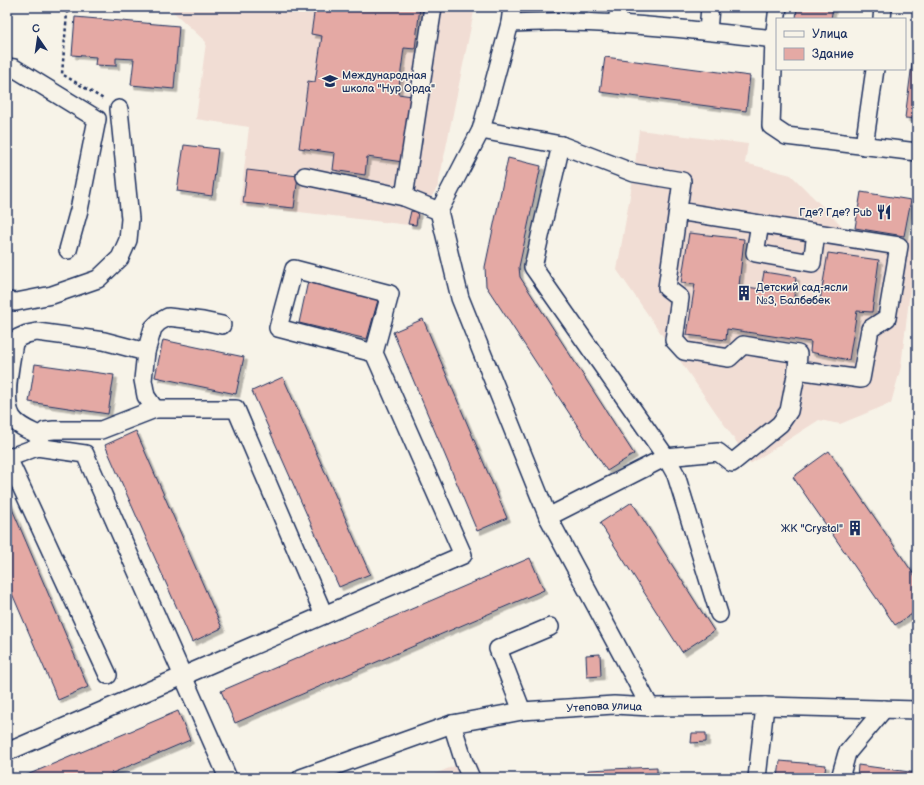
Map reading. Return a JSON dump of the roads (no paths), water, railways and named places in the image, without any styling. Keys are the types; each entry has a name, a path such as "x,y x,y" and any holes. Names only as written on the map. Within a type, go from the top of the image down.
{"street":[{"path":"404,197 433,7"},
{"path":"617,24 619,7"},
{"path":"708,31 710,7"},
{"path":"777,18 778,7"},
{"path":"882,18 883,7"},
{"path":"650,707 548,517 460,298 439,211 481,130 511,15 567,14 617,24 774,38"},
{"path":"776,22 774,38 771,126 786,136 917,152"},
{"path":"7,67 14,68 97,119 68,250"},
{"path":"864,146 875,70"},
{"path":"7,301 16,302 52,295 98,279 120,258 128,240 130,219 119,109"},
{"path":"481,130 561,145 634,173 682,181 667,288 680,298 674,340 684,351 729,358 743,344 798,354 797,370 789,410 780,424 732,463 718,452 666,457 548,517"},
{"path":"561,145 533,267 666,457 676,475 719,614"},
{"path":"305,176 404,197 439,211"},
{"path":"678,211 899,246 887,318 870,329 861,379 797,370"},
{"path":"760,224 755,253 812,263 816,233"},
{"path":"7,752 463,554 374,353 390,294 294,269 278,328 374,353"},
{"path":"155,409 146,396 143,380 146,352 154,328 159,322 168,317 222,325"},
{"path":"146,352 104,341 37,332 27,334 18,338 14,343 7,383 9,408 12,417 39,441 85,454 228,778"},
{"path":"108,675 8,457 39,441 46,431 101,430 155,409 236,408 324,615"},
{"path":"522,711 498,649 550,626"},
{"name":"Утепова улица","path":"301,778 452,724 522,711 614,705 650,707 765,706 917,710"},
{"path":"757,778 765,706"},
{"path":"840,778 847,753 884,709"},
{"path":"452,724 464,762 471,778"}],"place":[{"name":"Международная школа \"Нур Орда\"","path":"330,81"},
{"name":"Где? Где? Pub","path":"884,212"},
{"name":"Детский сад-ясли №3, Балбөбек","path":"744,293"},
{"name":"ЖК \"Crystal\"","path":"855,528"}]}
